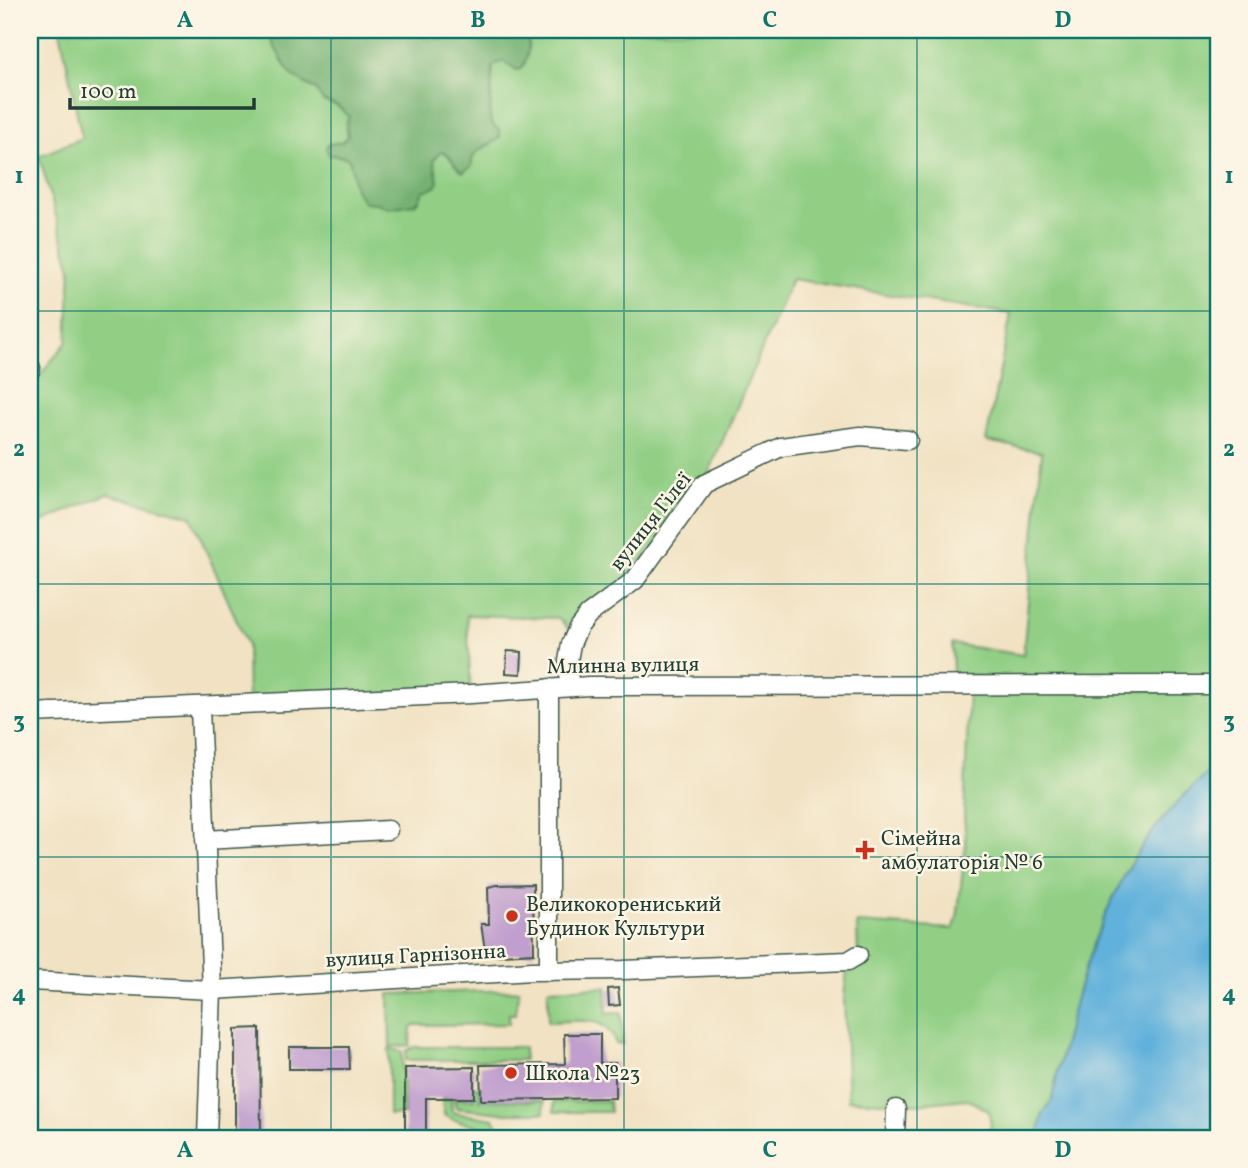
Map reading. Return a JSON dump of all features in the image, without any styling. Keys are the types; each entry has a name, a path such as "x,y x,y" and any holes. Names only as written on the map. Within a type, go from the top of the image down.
{"street":[{"name":"вулиця Гілеї","path":"569,687 568,661 578,628 588,615 635,580 704,484 781,447 860,436 908,440"},
{"name":"Млинна вулиця","path":"30,713 200,708 569,687 969,683 1218,685"},
{"path":"549,688 549,971"},
{"path":"200,708 212,990 207,1138"},
{"path":"205,840 388,830"},
{"name":"вулиця Гарнізонна","path":"30,981 212,990 549,971 622,970 853,958"},
{"path":"895,1138 896,1110"}],"green space":[{"path":"60,30 1218,30 1218,681 1032,679 953,675 952,644 1023,655 1042,452 986,441 1011,314 792,279 704,484 681,518 574,636 559,618 467,615 471,694 248,705 247,644 191,516 107,494 30,527 30,387 67,342 71,269 39,156 82,138"},
{"path":"269,30 408,30 418,31 426,39 434,40 459,37 473,30 514,30 528,37 528,50 521,69 516,70 502,62 493,66 490,117 492,124 500,131 500,137 477,152 472,166 463,172 447,154 440,152 434,160 438,182 436,187 423,191 414,204 388,208 377,203 364,202 355,189 350,161 346,157 329,155 326,147 328,144 342,142 348,136 346,125 349,116 337,106 323,101 316,90 294,77 273,44"},
{"path":"969,688 1218,691 1218,763 1159,823 1125,874 1110,904 1085,968 1066,1034 1052,1100 1043,1114 1037,1138 986,1138 991,1126 989,1111 967,1099 916,1104 848,1100 844,997 848,961 858,955 857,923 953,929 957,919 966,843 964,816"},
{"path":"606,987 607,1014 621,1012 623,1044 616,1044 605,1027 597,1023 548,1022 548,989"},
{"path":"519,990 515,1014 509,1014 509,1024 414,1025 411,1027 410,1045 390,1047 389,994"},
{"path":"414,1047 524,1047 524,1060 406,1060 406,1051"},
{"path":"389,1049 402,1051 404,1114 389,1115"},
{"path":"474,1087 480,1087 480,1100 544,1101 544,1113 501,1113 456,1108 454,1099 474,1099"},
{"path":"442,1099 451,1099 452,1112 494,1119 501,1131 511,1132 511,1138 495,1138 483,1128 450,1119 444,1115"},
{"path":"609,1101 610,1112 554,1112 554,1102"}],"water":[{"path":"1218,763 1218,1138 1037,1138 1043,1114 1052,1100 1066,1034 1085,968 1110,904 1125,874 1151,834 1178,802"}],"building":[{"path":"507,651 522,652 521,674 506,673"},
{"path":"533,884 534,953 486,956 481,924 489,924 488,887"},
{"path":"618,988 620,1005 609,1006 608,989"},
{"path":"260,1028 261,1138 235,1138 235,1029"},
{"path":"564,1034 600,1034 600,1063 615,1063 615,1098 481,1100 480,1065 565,1064"},
{"path":"289,1047 349,1047 350,1069 289,1069"},
{"path":"474,1067 474,1098 426,1098 426,1138 405,1138 405,1068"}],"place":[{"name":"Сімейна амбулаторія № 6","path":"865,850"},
{"name":"Великокорениський Будинок Культури","path":"512,916"},
{"name":"Школа №23","path":"511,1073"}]}
